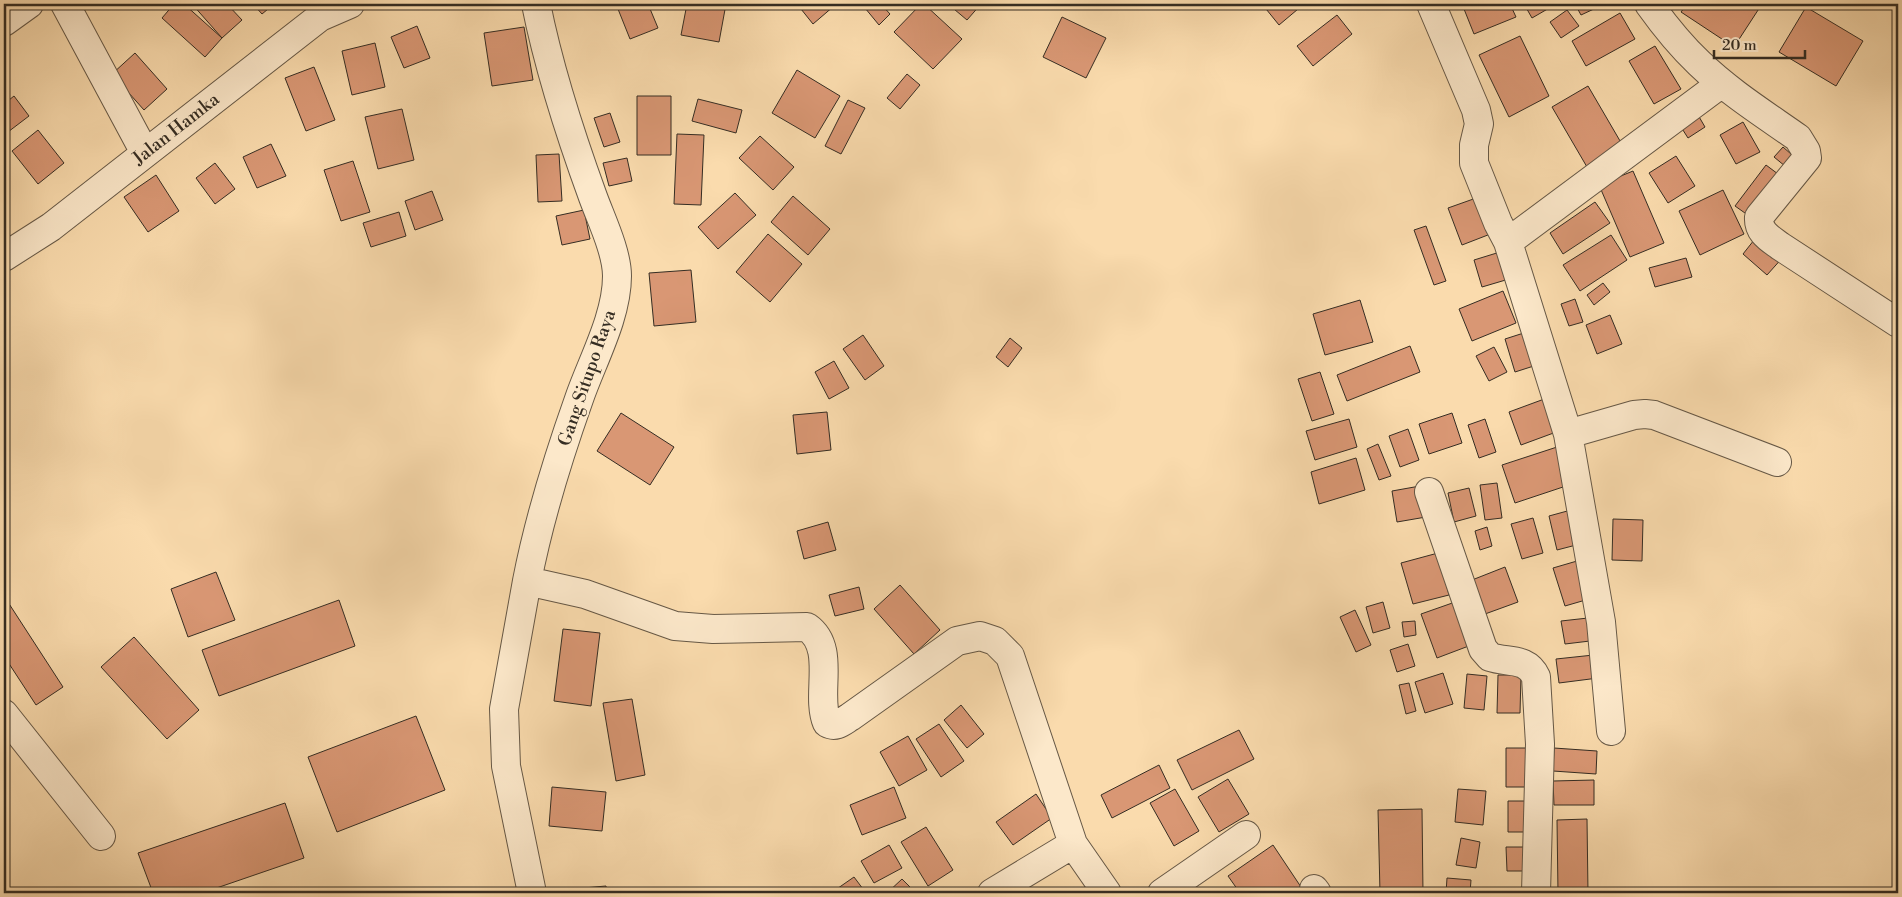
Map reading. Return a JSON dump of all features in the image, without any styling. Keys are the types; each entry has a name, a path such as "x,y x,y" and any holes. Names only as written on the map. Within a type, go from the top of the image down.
{"street":[{"path":"4,22 29,4"},
{"path":"65,4 145,153"},
{"name":"Jalan Hamka","path":"4,257 51,227 145,153 315,10 350,4"},
{"name":"Gang Situpo Raya","path":"532,893 506,766 504,709 535,540 578,399 613,310 617,275 609,238 592,196 552,71 536,4"},
{"path":"1431,4 1476,110 1479,124 1474,145 1474,163 1498,224 1508,242 1568,434 1601,622 1609,690 1611,731"},
{"path":"1649,4 1674,38 1700,64 1741,98 1798,138 1806,151 1806,158 1759,217 1758,225 1762,232 1828,278 1898,323"},
{"path":"1508,242 1722,83"},
{"path":"1568,434 1645,414 1777,462"},
{"path":"1430,492 1483,649 1490,657 1522,662 1532,668 1536,677 1540,744 1536,893"},
{"path":"527,581 585,594 674,626 713,629 806,627 817,637 821,650 824,665 823,708 827,723 832,726 850,717 958,641 980,636 995,641 1010,656 1073,844 1107,893"},
{"path":"4,714 101,836"},
{"path":"1162,893 1246,835"},
{"path":"992,893 1073,844"}],"building":[{"path":"174,4 184,4 222,38 205,57 162,18"},
{"path":"192,4 227,4 242,20 222,38"},
{"path":"253,4 274,4 262,14"},
{"path":"616,4 648,4 658,28 630,39"},
{"path":"687,4 726,4 719,42 681,35"},
{"path":"797,4 832,4 834,6 813,24"},
{"path":"870,4 881,4 890,14 879,25 865,8"},
{"path":"921,4 924,4 962,39 933,69 894,32"},
{"path":"948,4 981,4 967,20"},
{"path":"1262,4 1304,4 1279,25"},
{"path":"1462,4 1510,4 1516,17 1474,34"},
{"path":"1524,4 1549,4 1551,7 1532,18"},
{"path":"1575,4 1594,4 1596,8 1581,15"},
{"path":"1687,4 1762,4 1734,47 1681,12"},
{"path":"1806,7 1863,41 1836,86 1779,52"},
{"path":"1567,10 1579,26 1561,38 1550,22"},
{"path":"1620,13 1635,39 1586,66 1572,41"},
{"path":"1337,15 1352,34 1313,66 1297,46"},
{"path":"1062,17 1106,38 1086,78 1043,57"},
{"path":"417,26 430,58 404,68 391,37"},
{"path":"524,27 533,80 492,86 484,33"},
{"path":"1520,36 1549,96 1509,117 1479,55"},
{"path":"375,43 385,87 352,95 342,51"},
{"path":"1655,46 1681,89 1654,104 1629,61"},
{"path":"135,53 167,89 144,110 112,74"},
{"path":"314,67 335,120 306,131 285,78"},
{"path":"797,70 840,96 815,138 772,113"},
{"path":"907,74 920,85 900,109 887,98"},
{"path":"1588,86 1623,146 1587,167 1552,107"},
{"path":"14,96 29,116 4,135 4,104"},
{"path":"637,96 671,96 671,155 637,155"},
{"path":"698,99 742,110 736,133 692,121"},
{"path":"848,100 865,108 841,154 825,146"},
{"path":"402,109 414,160 378,169 365,117"},
{"path":"610,113 620,142 604,147 594,118"},
{"path":"1698,115 1705,127 1688,138 1681,127"},
{"path":"1743,122 1760,152 1736,164 1720,135"},
{"path":"38,130 64,163 38,184 12,151"},
{"path":"677,134 704,135 701,205 674,204"},
{"path":"760,136 794,167 773,190 739,158"},
{"path":"271,144 286,176 257,188 243,157"},
{"path":"1783,147 1799,161 1791,171 1774,157"},
{"path":"559,154 562,201 538,202 536,155"},
{"path":"1676,156 1695,186 1668,203 1649,173"},
{"path":"627,158 632,181 609,186 603,163"},
{"path":"353,161 370,212 341,221 324,170"},
{"path":"215,163 235,189 215,204 196,178"},
{"path":"1766,165 1782,177 1752,218 1735,206"},
{"path":"1633,171 1664,243 1630,257 1599,185"},
{"path":"156,175 179,211 148,232 124,197"},
{"path":"1723,190 1744,234 1700,255 1679,211"},
{"path":"432,191 443,220 415,230 405,201"},
{"path":"735,193 756,215 718,249 698,227"},
{"path":"793,196 830,229 808,255 771,222"},
{"path":"1479,197 1493,233 1462,245 1448,208"},
{"path":"1595,202 1610,223 1563,254 1550,233"},
{"path":"584,210 590,239 562,245 556,216"},
{"path":"399,212 406,236 371,247 363,223"},
{"path":"1426,226 1446,281 1434,285 1414,230"},
{"path":"768,234 802,264 770,302 736,272"},
{"path":"1611,235 1627,260 1580,291 1563,265"},
{"path":"1758,235 1784,256 1767,275 1743,254"},
{"path":"1500,252 1509,279 1482,287 1474,260"},
{"path":"1686,258 1692,277 1655,287 1649,268"},
{"path":"691,270 696,322 654,326 649,273"},
{"path":"1603,283 1610,292 1594,305 1587,295"},
{"path":"1503,291 1516,323 1472,341 1459,309"},
{"path":"1575,299 1583,322 1569,326 1561,304"},
{"path":"1360,300 1373,342 1325,355 1313,314"},
{"path":"1610,315 1622,344 1597,354 1586,325"},
{"path":"1530,331 1540,364 1515,372 1505,339"},
{"path":"863,335 884,366 865,380 843,349"},
{"path":"1010,338 1022,348 1008,367 996,357"},
{"path":"1410,346 1420,372 1347,401 1337,375"},
{"path":"1494,347 1507,372 1489,381 1476,356"},
{"path":"834,361 849,388 829,399 815,372"},
{"path":"1320,372 1334,414 1312,421 1298,379"},
{"path":"1547,398 1559,431 1521,445 1509,412"},
{"path":"827,412 831,450 797,454 793,415"},
{"path":"621,413 674,447 650,485 597,451"},
{"path":"1452,413 1462,443 1429,454 1419,424"},
{"path":"1349,419 1357,447 1315,460 1306,431"},
{"path":"1485,419 1496,452 1479,458 1468,425"},
{"path":"1408,429 1419,460 1400,467 1389,436"},
{"path":"1378,444 1391,476 1379,480 1367,449"},
{"path":"1557,447 1569,485 1515,503 1502,465"},
{"path":"1356,458 1365,490 1319,504 1311,472"},
{"path":"1497,483 1502,518 1485,520 1480,485"},
{"path":"1420,486 1426,517 1397,522 1392,491"},
{"path":"1469,488 1476,516 1454,522 1448,493"},
{"path":"1571,510 1580,544 1557,550 1549,516"},
{"path":"1533,518 1543,553 1522,559 1511,524"},
{"path":"1613,519 1643,520 1642,561 1612,560"},
{"path":"828,522 836,550 804,559 797,531"},
{"path":"1487,527 1492,546 1480,550 1475,531"},
{"path":"1438,553 1449,595 1413,604 1401,563"},
{"path":"1577,561 1589,599 1565,606 1553,568"},
{"path":"1505,567 1518,602 1485,614 1472,580"},
{"path":"216,572 235,620 188,637 171,589"},
{"path":"900,585 940,630 914,654 874,609"},
{"path":"859,587 864,609 835,616 829,595"},
{"path":"4,596 63,687 36,705 4,656"},
{"path":"339,600 355,646 219,696 202,650"},
{"path":"1458,601 1474,644 1437,658 1421,614"},
{"path":"1383,602 1390,628 1373,633 1366,607"},
{"path":"1355,610 1371,645 1356,652 1340,617"},
{"path":"1588,618 1590,641 1565,644 1561,621"},
{"path":"1415,621 1416,635 1404,637 1402,622"},
{"path":"563,629 600,633 591,706 554,701"},
{"path":"134,637 199,710 167,739 101,667"},
{"path":"1408,644 1415,666 1397,672 1390,650"},
{"path":"1603,654 1606,677 1559,683 1556,659"},
{"path":"1443,673 1453,704 1425,713 1415,682"},
{"path":"1467,674 1487,676 1484,710 1464,708"},
{"path":"1498,675 1521,675 1520,713 1497,713"},
{"path":"1409,683 1416,711 1406,714 1399,685"},
{"path":"632,699 645,775 616,781 603,703"},
{"path":"961,705 984,734 967,748 944,720"},
{"path":"416,716 445,790 337,832 308,757"},
{"path":"939,724 964,761 941,777 916,739"},
{"path":"1239,730 1254,759 1192,790 1177,760"},
{"path":"908,736 927,770 899,786 880,752"},
{"path":"1506,748 1532,748 1533,787 1506,787"},
{"path":"1554,748 1597,751 1596,774 1553,771"},
{"path":"1159,765 1170,788 1112,818 1101,795"},
{"path":"1228,779 1249,814 1219,832 1198,797"},
{"path":"1594,780 1594,805 1554,805 1553,781"},
{"path":"552,787 606,792 602,831 549,826"},
{"path":"894,787 906,818 862,835 850,805"},
{"path":"1175,789 1199,831 1174,846 1150,803"},
{"path":"1458,789 1486,791 1483,825 1455,822"},
{"path":"1036,794 1052,818 1013,845 996,822"},
{"path":"1508,801 1533,801 1533,832 1508,832"},
{"path":"285,803 304,858 202,893 153,893 138,853"},
{"path":"1422,809 1423,893 1380,893 1378,810"},
{"path":"1587,819 1588,893 1558,893 1557,820"},
{"path":"926,827 953,870 928,886 901,842"},
{"path":"1461,838 1480,842 1476,868 1456,865"},
{"path":"889,845 902,868 874,883 861,861"},
{"path":"1273,845 1303,890 1298,893 1240,893 1228,876"},
{"path":"1506,847 1526,847 1526,871 1507,871"},
{"path":"854,877 866,893 831,893"},
{"path":"1447,878 1471,880 1470,893 1446,893"},
{"path":"902,879 916,893 887,893"},
{"path":"606,886 607,893 562,893 561,890"},
{"path":"1525,888 1525,893 1504,893 1504,889"}]}
